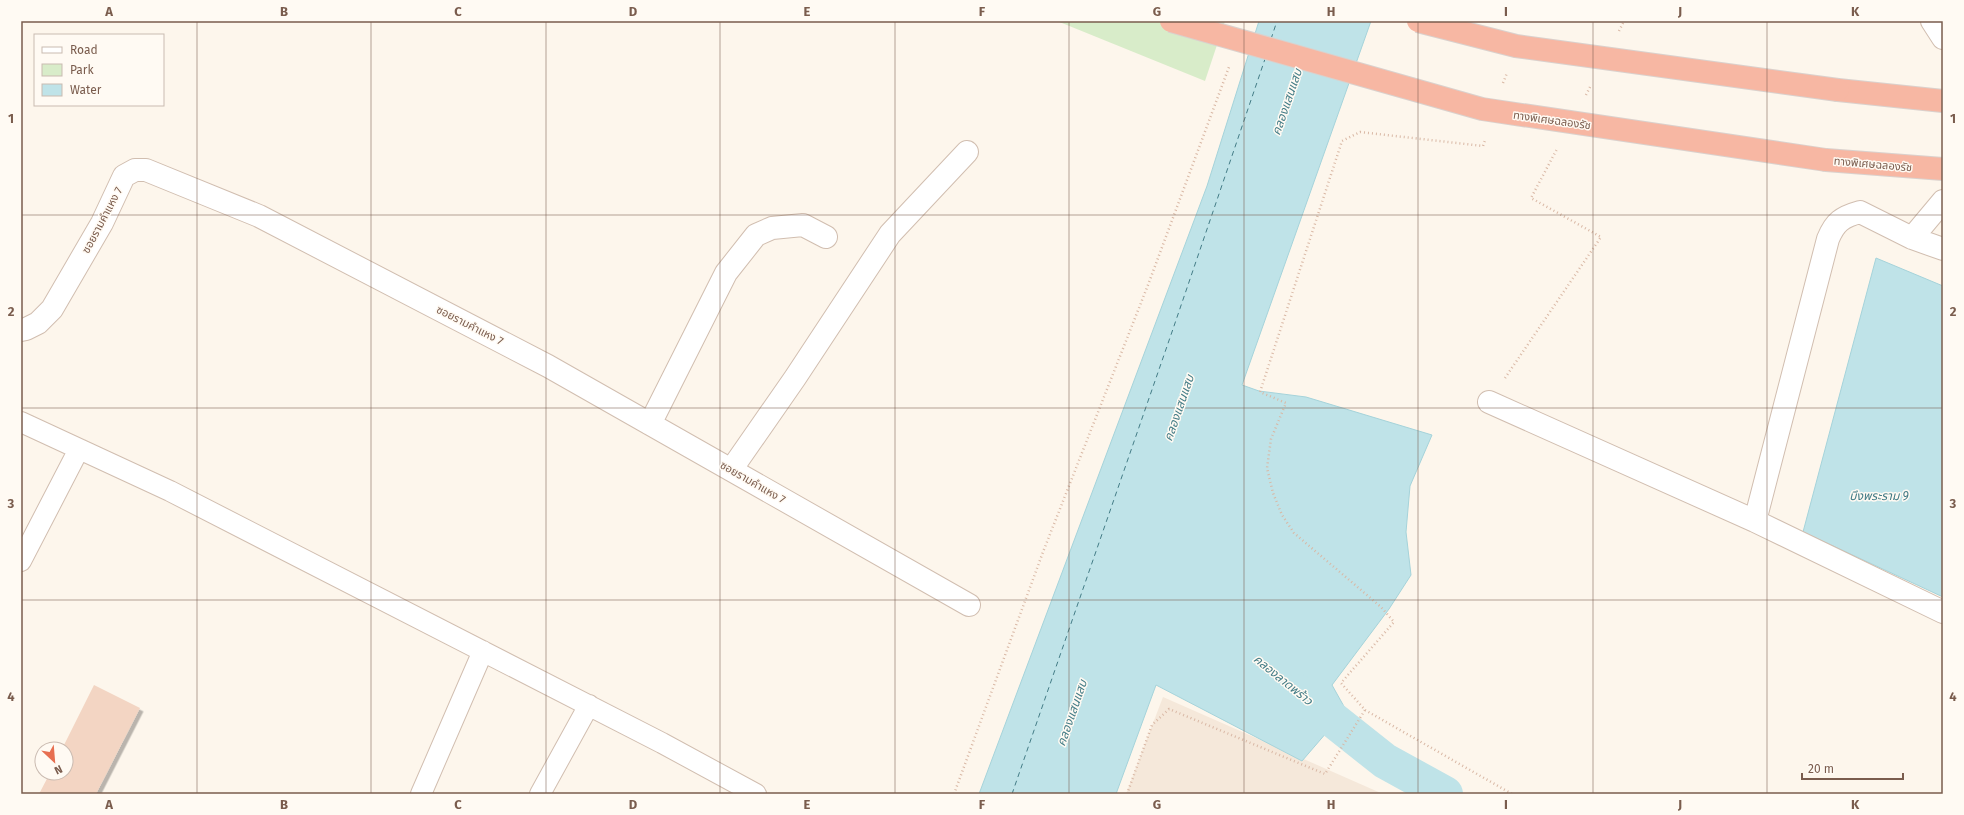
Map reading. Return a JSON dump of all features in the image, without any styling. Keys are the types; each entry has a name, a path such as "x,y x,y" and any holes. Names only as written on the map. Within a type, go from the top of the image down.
{"highway":[{"name":"ทางพิเศษฉลองรัช","path":"1171,21 1482,109 1826,160 1943,169"},
{"path":"1418,21 1516,46 1838,90 1943,101"}],"street":[{"path":"1932,21 1943,38"},
{"path":"731,470 795,378 890,234 967,152"},
{"name":"ซอยรามคำแหง 7","path":"21,330 38,323 52,309 102,223 124,176 135,170 146,170 259,216 548,366 969,605"},
{"path":"1912,238 1943,201"},
{"path":"1755,522 1828,239 1836,223 1848,216 1860,212 1912,238 1943,249"},
{"path":"650,424 726,273 756,235 772,228 804,225 826,237"},
{"path":"1489,402 1755,522 1943,612"}],"lane":[{"path":"21,422 170,491 483,651 756,794"},
{"path":"21,561 79,449"},
{"path":"421,794 483,651"},
{"path":"540,794 589,706"}],"path":[{"path":"1617,35 1624,21"},
{"path":"954,794 1043,552 1151,278 1230,66"},
{"path":"1585,96 1592,82"},
{"path":"1342,142 1260,392 1286,403 1271,439 1267,468 1273,493 1282,516 1294,534 1381,607 1394,622 1341,683 1365,710 1512,794"},
{"path":"1489,402 1601,237 1531,198 1560,144"},
{"path":"1127,794 1152,725 1169,709 1325,774 1365,710"}],"shaded area":[{"path":"1163,697 1383,794 1126,794"}],"green space":[{"path":"1057,21 1225,21 1205,81"}],"water":[{"name":"คลองแสนแสบ","path":"1259,21 1371,21 1242,385 1259,391 1306,397 1432,435 1410,486 1406,532 1411,575 1389,609 1332,685 1346,710 1302,761 1156,685 1116,794 979,794 1207,186"},
{"name":"บึงพระราม 9","path":"1876,258 1943,286 1943,597 1803,532"}],"building":[{"path":"94,685 140,708 96,794 39,794 46,781 74,781 74,741 66,741"}],"waterway":[{"name":"คลองลาดพร้าว","path":"1298,692 1385,761 1445,794"}],"ferry route":[{"path":"1271,39 1277,21"},
{"path":"1012,794 1265,59"}]}
